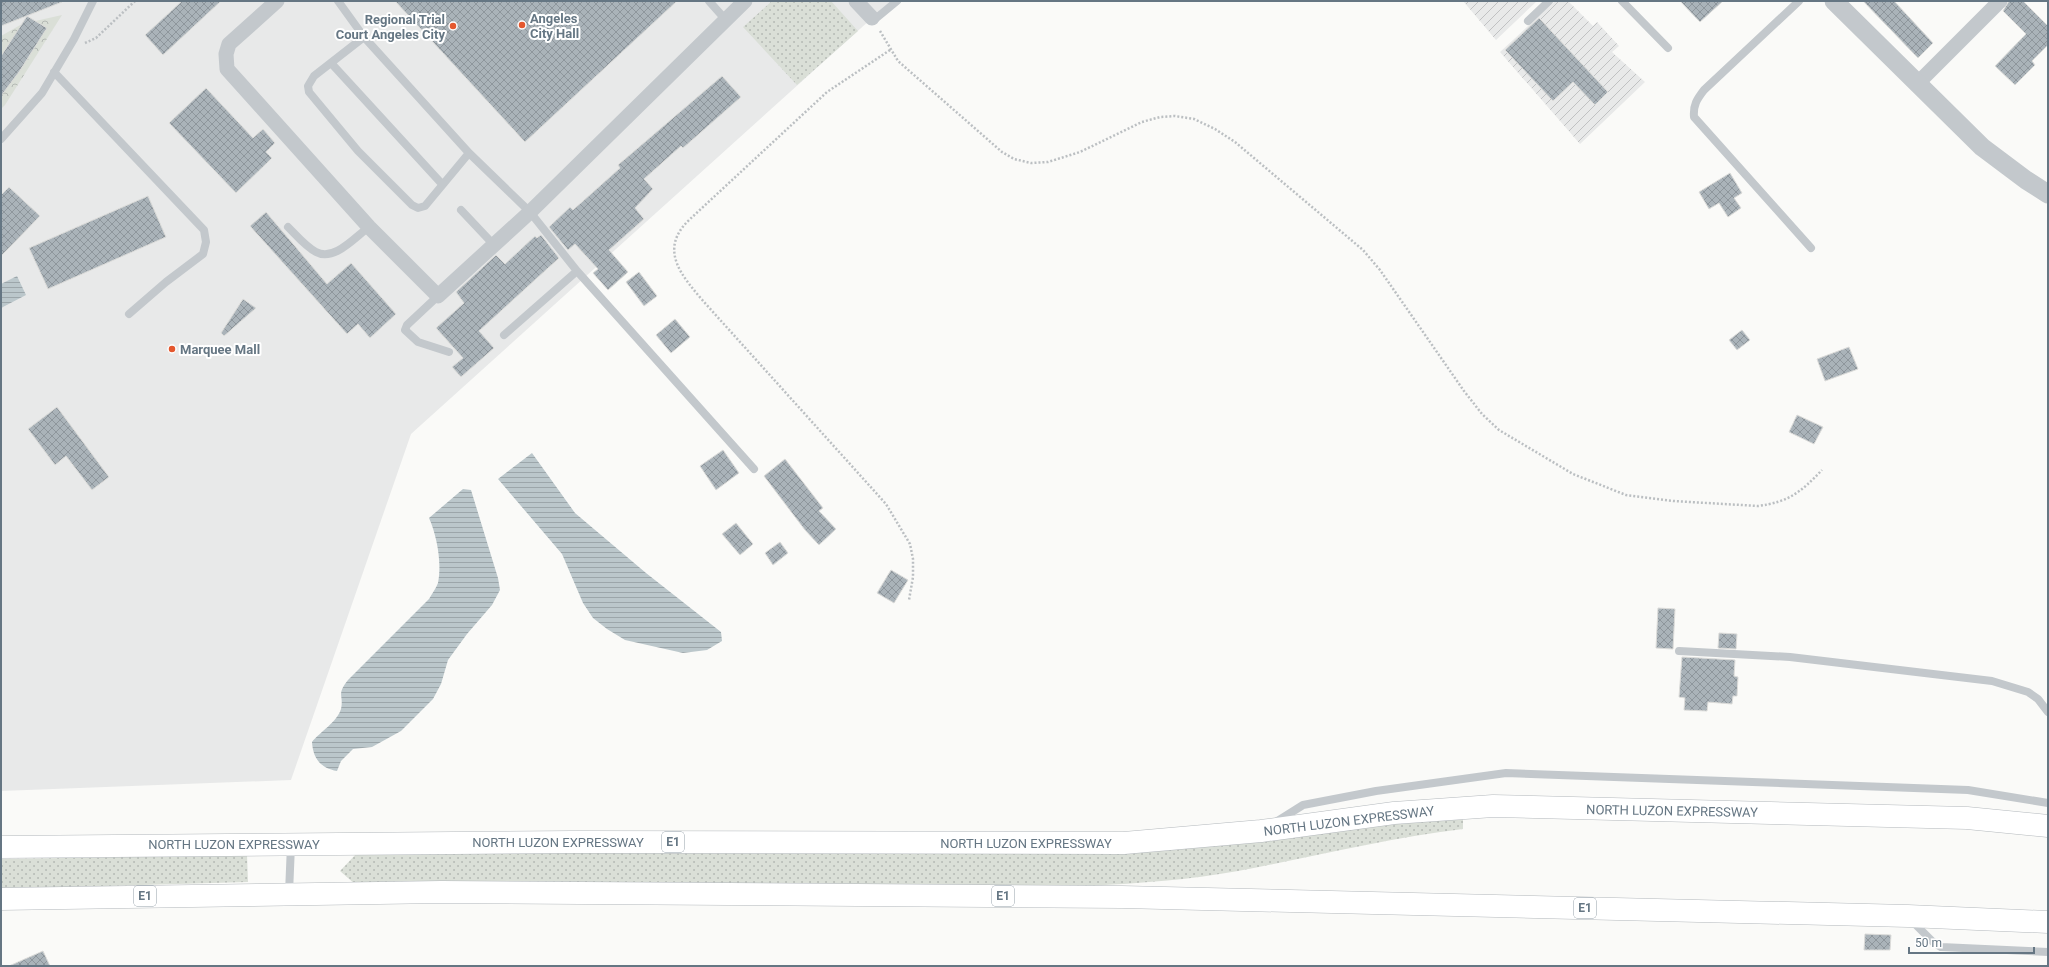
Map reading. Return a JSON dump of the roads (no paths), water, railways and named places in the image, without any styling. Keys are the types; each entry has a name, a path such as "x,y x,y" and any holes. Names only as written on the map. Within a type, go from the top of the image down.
{"highway":[{"name":"NORTH LUZON EXPRESSWAY","path":"1,847 573,842 1124,843 1261,831 1394,814 1494,806 1967,818 2048,826"},
{"name":"E1","path":"1,899 434,892 761,893 885,896 1122,897 1908,916 2048,922"}],"street":[{"path":"277,1 229,44 226,54 227,69 369,227 438,296 530,212 728,16 745,1"},
{"path":"856,1 873,19"},
{"path":"1834,1 1982,147 2026,180 2048,194"},
{"path":"1918,83 2000,1"}],"lane":[{"path":"1,139 42,93 74,39 93,1"},
{"path":"338,1 364,36 470,153 530,212 577,271 754,469"},
{"path":"709,1 728,16"},
{"path":"873,19 897,1"},
{"path":"1528,22 1549,1"},
{"path":"1622,1 1668,48"},
{"path":"1798,1 1704,90 1697,98 1693,108 1694,117 1811,248"},
{"path":"364,36 310,81 308,86 309,92 358,151 412,205 418,208 425,206 442,184 470,153"},
{"path":"331,63 442,184"},
{"path":"54,72 204,230 206,242 203,254 166,282 129,314"},
{"path":"460,210 494,245"},
{"path":"288,227 315,252 326,256 336,252 369,227"},
{"path":"504,335 577,271"},
{"path":"438,296 407,325 406,330 411,338 418,342 449,352"},
{"path":"1679,651 1790,657 1992,681 2028,692 2038,699 2048,712"},
{"path":"1261,831 1303,805 1376,791 1506,773 1968,790 2048,803"},
{"path":"289,894 291,844"},
{"path":"1908,916 1933,942 1942,947 2048,952"}],"place":[{"name":"Angeles City Hall","path":"522,25"},
{"name":"Regional Trial Court Angeles City","path":"453,26"},
{"name":"Marquee Mall","path":"172,349"}]}
